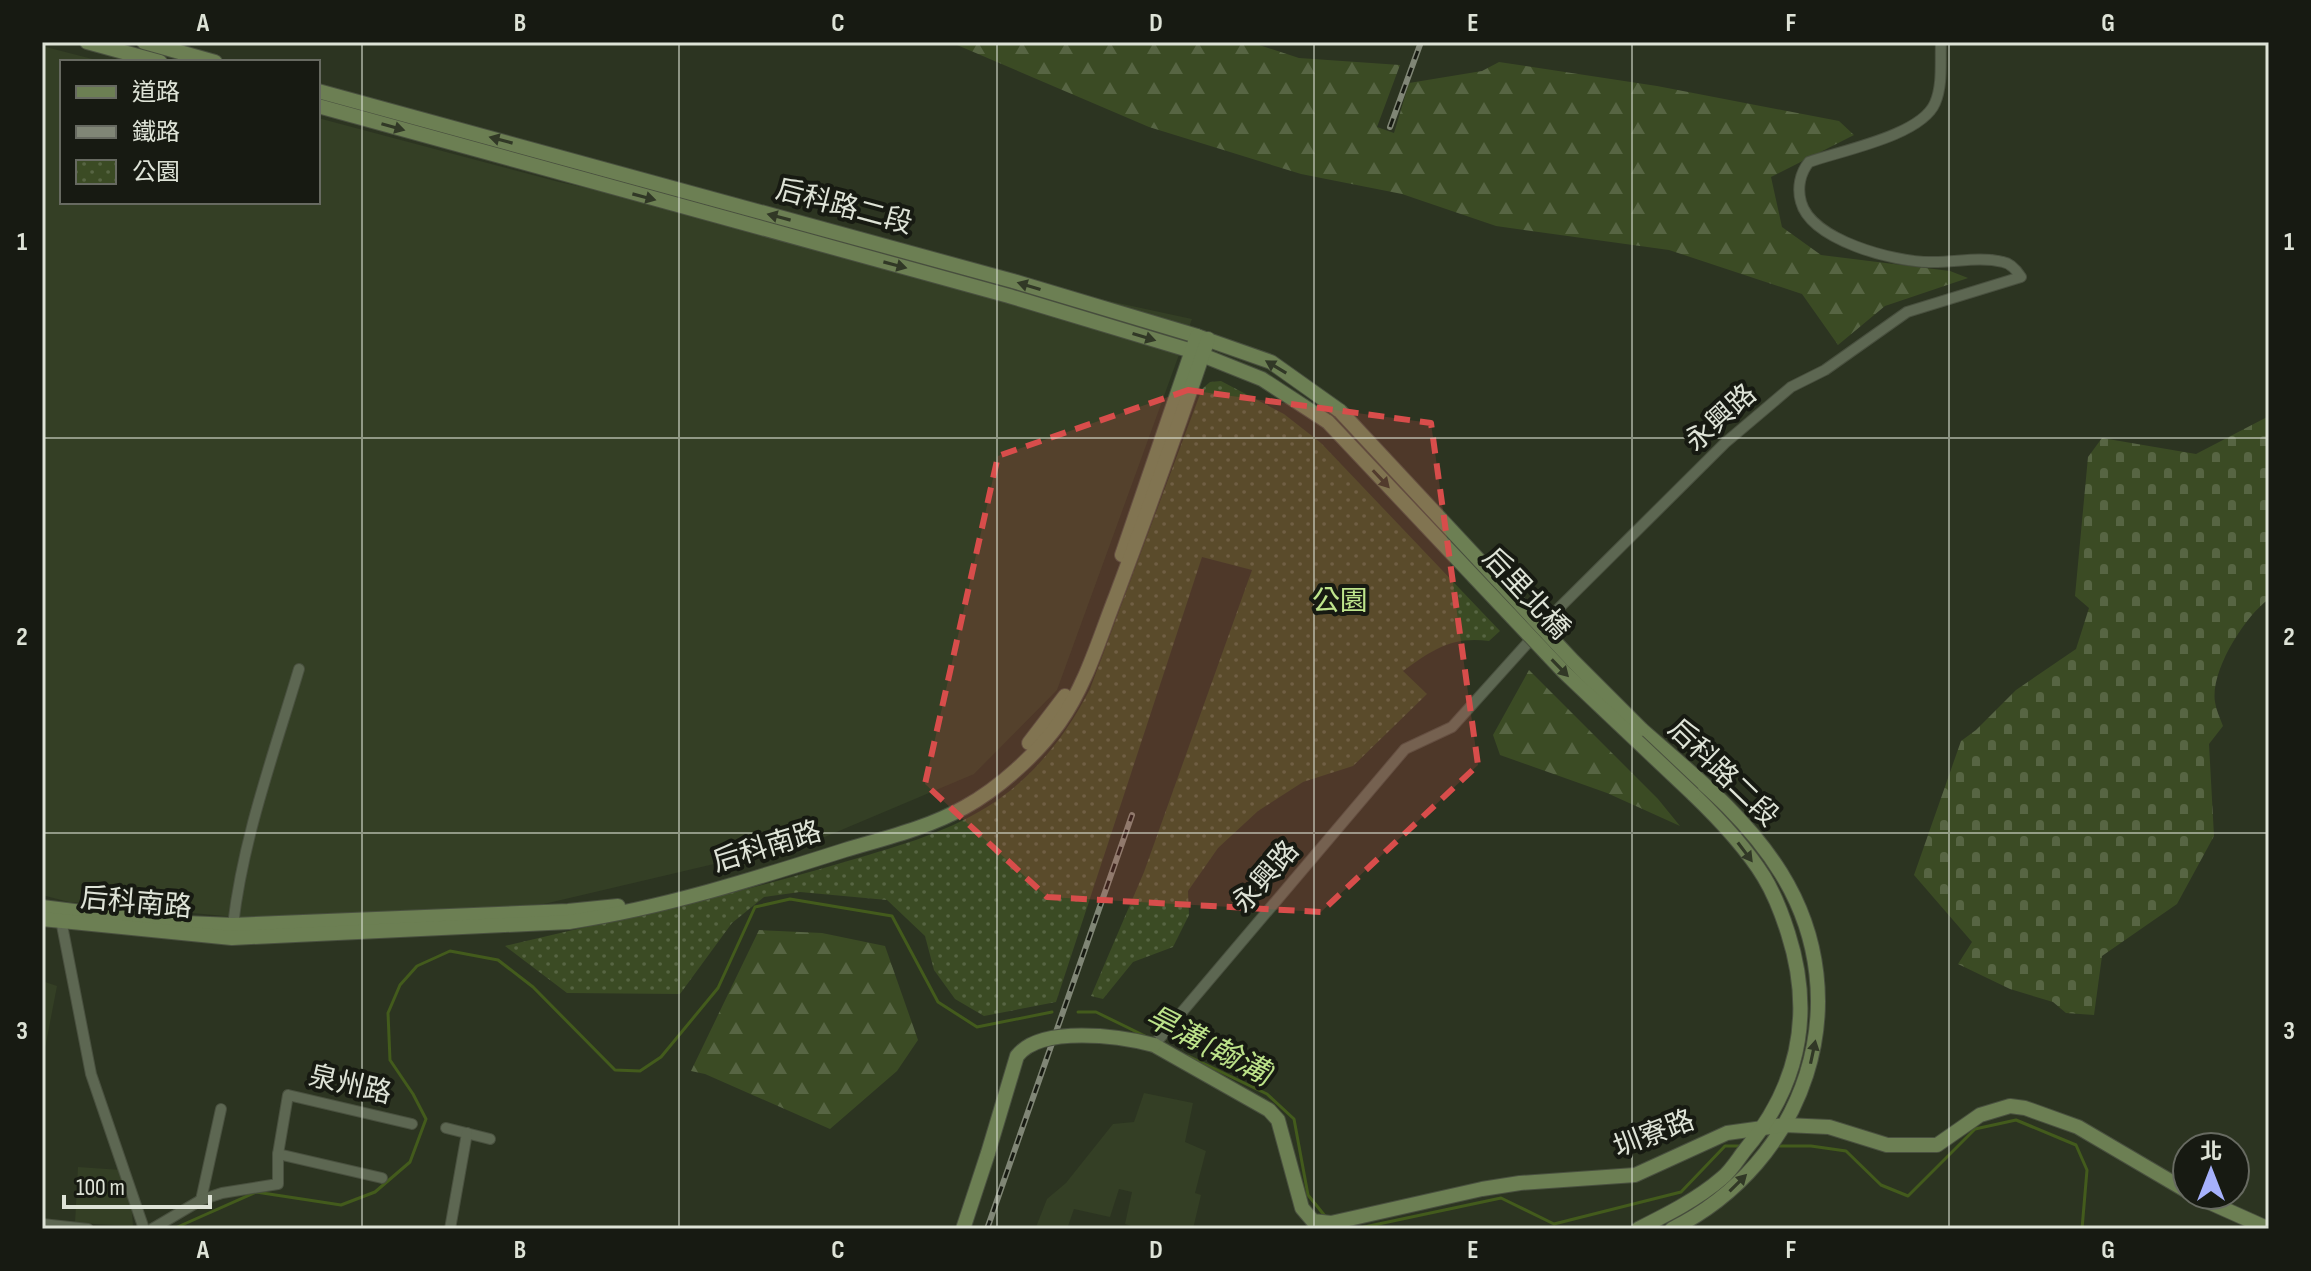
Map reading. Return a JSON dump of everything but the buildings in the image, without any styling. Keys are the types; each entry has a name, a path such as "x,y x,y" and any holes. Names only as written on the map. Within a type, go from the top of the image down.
{"street":[{"path":"87,42 129,48 156,60"},
{"path":"144,42 208,60"},
{"name":"永興路","path":"1154,1045 1405,749 1452,727 1560,607 1725,443 1791,387 1825,370 1907,312 2021,277 2005,262 1969,258 1927,262 1891,257 1858,247 1809,221 1801,206 1800,181 1803,169 1809,162 1874,142 1930,113 1939,89 1941,42"},
{"name":"后科路二段","path":"320,92 1202,337 1271,362 1340,411"},
{"name":"后科路二段","path":"320,107 1197,353 1262,379 1328,422"},
{"path":"534,167 538,150"},
{"path":"852,254 855,238"},
{"name":"后科南路","path":"42,919 60,917 233,932 614,906 723,879 927,816 994,778 1052,716 1074,682 1148,496 1202,337"},
{"name":"后里北橋","path":"1340,411 1573,661 1641,729"},
{"name":"后里北橋","path":"1328,422 1564,672 1693,794"},
{"path":"233,932 237,893 257,811 299,669"},
{"name":"后科路二段","path":"1641,729 1738,815 1757,838 1782,875 1804,917 1817,962 1816,1035 1809,1069 1785,1125 1760,1160 1730,1191 1672,1224"},
{"name":"后科路二段","path":"1672,1224 1722,1178 1765,1127 1786,1088 1801,1023 1801,984 1781,909 1765,878 1725,825 1693,794"},
{"name":"后科南路","path":"42,907 60,917"},
{"path":"60,917 91,1074 144,1229"},
{"path":"963,1229 1017,1056 1023,1048 1034,1041 1095,1035 1154,1045"},
{"name":"圳寮路","path":"1154,1045 1269,1110 1278,1120 1302,1208 1313,1221 1331,1223 1520,1183 1635,1175 1727,1133 1765,1127 1829,1127 1887,1145 1937,1145 1980,1115 2010,1106 2025,1108 2078,1127 2171,1182"},
{"name":"泉州路","path":"152,1229 201,1200 222,1193 278,1184 278,1154 288,1095 412,1124"},
{"path":"201,1200 221,1109"},
{"path":"446,1128 490,1139"},
{"path":"450,1229 467,1133"},
{"path":"278,1154 382,1178"},
{"path":"2229,1211 2269,1229"},
{"path":"42,1224 88,1229"},
{"path":"1638,1229 1672,1224"}],"highlighted area":[{"path":"1188,390 1431,423 1478,765 1321,912 1047,897 925,784 998,456"}],"shaded area":[{"path":"42,46 96,60 60,60 60,204 320,204 320,119 559,182 1192,319 1057,690 974,774 820,839 544,904 271,920 69,902 42,895"},
{"path":"42,981 57,986 42,1064"},
{"path":"1144,1093 1193,1103 1185,1142 1206,1151 1195,1193 1201,1195 1193,1229 1140,1229 1125,1224 1132,1192 1119,1189 1110,1217 1074,1209 1067,1229 1036,1227 1047,1199 1066,1183 1113,1124 1134,1122"},
{"path":"78,1167 121,1170 131,1198 133,1226 75,1223"}],"green space":[{"path":"950,42 1250,42 1299,58 1400,65 1377,127 1394,133 1409,83 1482,71 1499,62 1657,86 1839,121 1854,135 1771,177 1782,227 1821,255 1950,271 1968,278 1885,306 1838,345 1802,294 1669,250 1496,226 1402,194 1301,174 1149,127"},
{"name":"公園","path":"1221,381 1284,414 1321,443 1500,631 1489,641 1464,641 1443,646 1403,671 1427,694 1353,766 1303,782 1258,811 1218,848 1188,891 1189,915 1173,947 1133,962 1103,999 1091,996 1144,872 1252,570 1202,557 1056,1002 984,1016 955,999 934,970 925,936 887,900 800,892 764,897 732,923 680,994 567,993 505,946 757,886 879,852 970,817 1004,796 1047,755 1090,689 1202,389 1210,382"},
{"path":"2269,416 2269,599 2240,631 2218,675 2215,702 2223,726 2209,744 2214,836 2177,904 2102,956 2094,1015 2066,1013 2053,1002 2010,989 1958,964 1972,942 1914,875 1961,741 2016,690 2076,649 2089,608 2075,596 2088,457 2102,438 2196,454"},
{"path":"1529,670 1658,799 1680,826 1607,793 1500,755 1493,735"},
{"path":"759,930 822,933 885,946 918,1040 897,1071 830,1129 705,1074 691,1071"}],"waterway":[{"name":"旱溝 (翰溝)","path":"173,1229 256,1192 341,1205 375,1192 410,1162 426,1119 390,1060 388,1013 400,985 417,966 450,951 498,960 533,987 615,1070 640,1071 661,1057 718,988 755,907 790,899 892,916 938,1002 977,1027 1052,1012"},
{"name":"旱溝 (翰溝)","path":"1078,1012 1096,1012 1145,1036"},
{"name":"旱溝 (翰溝)","path":"1188,1056 1267,1094 1294,1119 1308,1195 1325,1216"},
{"name":"旱溝 (翰溝)","path":"1773,1146 1811,1146 1846,1151 1881,1185 1908,1196 1975,1129 2016,1120 2076,1145 2087,1170 2082,1229"},
{"name":"旱溝 (翰溝)","path":"1355,1229 1501,1198 1554,1224 1681,1192 1725,1146 1742,1146"}],"railway":[{"path":"1390,127 1421,42"},
{"path":"987,1229 1132,815"}]}
